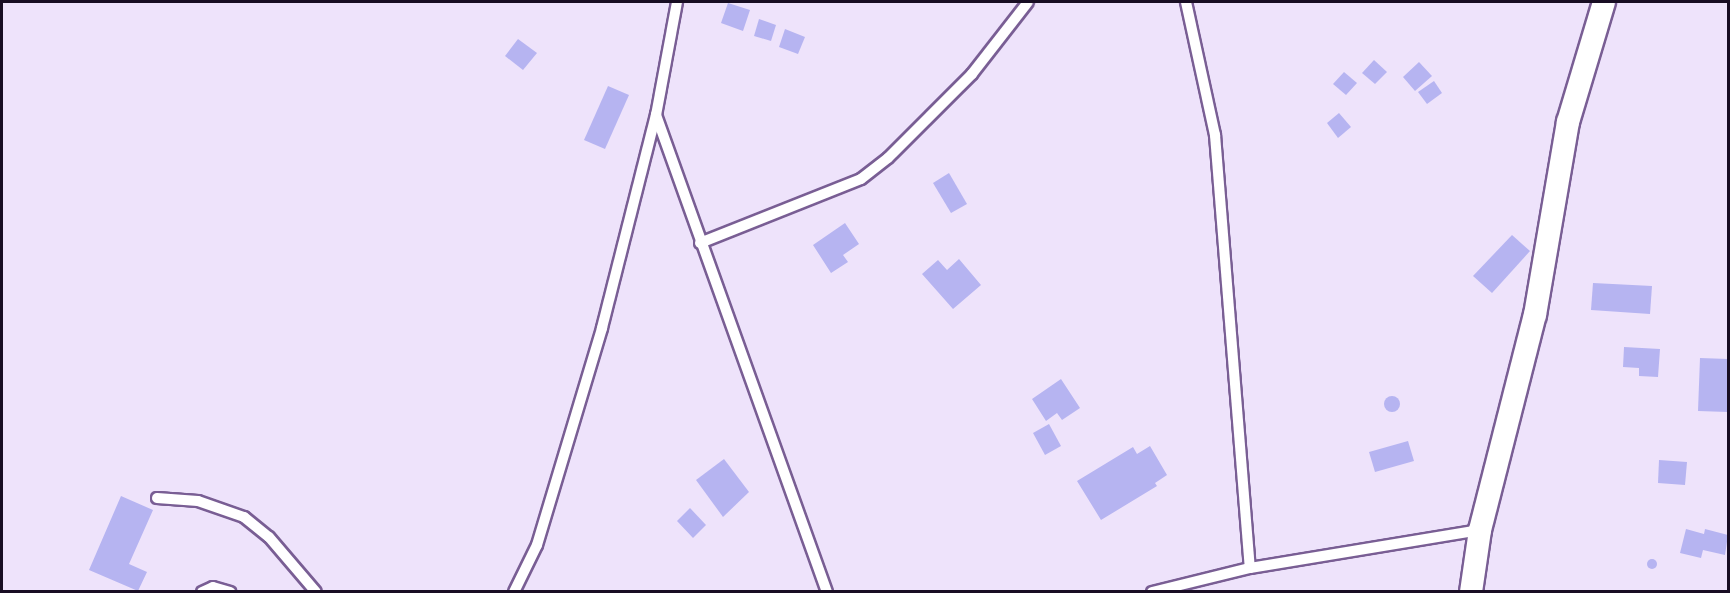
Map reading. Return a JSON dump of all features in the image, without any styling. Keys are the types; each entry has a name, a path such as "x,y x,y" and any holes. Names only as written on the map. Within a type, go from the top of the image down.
{"street":[{"path":"1471,591 1480,530 1535,315 1568,122 1604,2"}],"lane":[{"path":"514,591 537,545 602,328 656,115 677,2"},
{"path":"700,243 861,179 888,159 972,74 1028,2"},
{"path":"1186,2 1215,135 1250,568"},
{"path":"656,115 700,243 827,591"},
{"path":"157,498 198,501 244,517 269,537 316,591"},
{"path":"1152,591 1250,568 1480,530"},
{"path":"202,591 213,586 230,591"}],"building":[{"path":"728,3 750,10 743,31 721,23"},
{"path":"759,19 776,25 771,41 754,36"},
{"path":"785,29 805,37 798,54 779,47"},
{"path":"518,39 537,53 523,70 505,56"},
{"path":"1374,60 1387,72 1375,84 1362,73"},
{"path":"1419,62 1432,76 1415,91 1403,77"},
{"path":"1344,72 1357,83 1346,95 1333,84"},
{"path":"1434,81 1442,93 1427,104 1418,92"},
{"path":"608,86 629,95 605,149 584,140"},
{"path":"1339,113 1351,127 1338,138 1327,123"},
{"path":"949,173 967,204 951,213 933,183"},
{"path":"845,223 859,244 843,255 848,262 831,273 813,245"},
{"path":"1512,235 1530,251 1492,293 1473,276"},
{"path":"959,259 981,285 953,309 922,274 938,260 947,270"},
{"path":"1593,283 1652,286 1650,314 1591,310"},
{"path":"1624,347 1660,349 1658,377 1639,376 1639,368 1623,367"},
{"path":"1700,358 1728,359 1728,412 1698,411"},
{"path":"1061,379 1080,408 1062,420 1057,413 1046,421 1032,399"},
{"path":"1392,396 1400,404 1392,412 1384,404"},
{"path":"1049,424 1061,446 1045,455 1033,433"},
{"path":"1408,441 1414,461 1375,472 1369,452"},
{"path":"1150,446 1167,475 1155,483 1157,486 1101,520 1077,481 1133,447 1137,454"},
{"path":"724,459 749,492 723,517 696,480"},
{"path":"1659,460 1687,462 1685,485 1658,483"},
{"path":"121,496 153,510 129,564 147,572 138,591 89,570"},
{"path":"690,508 706,525 693,538 677,521"},
{"path":"1686,529 1704,534 1705,529 1728,535 1725,555 1703,550 1701,558 1680,553"},
{"path":"1652,559 1657,564 1652,569 1647,564"}]}
